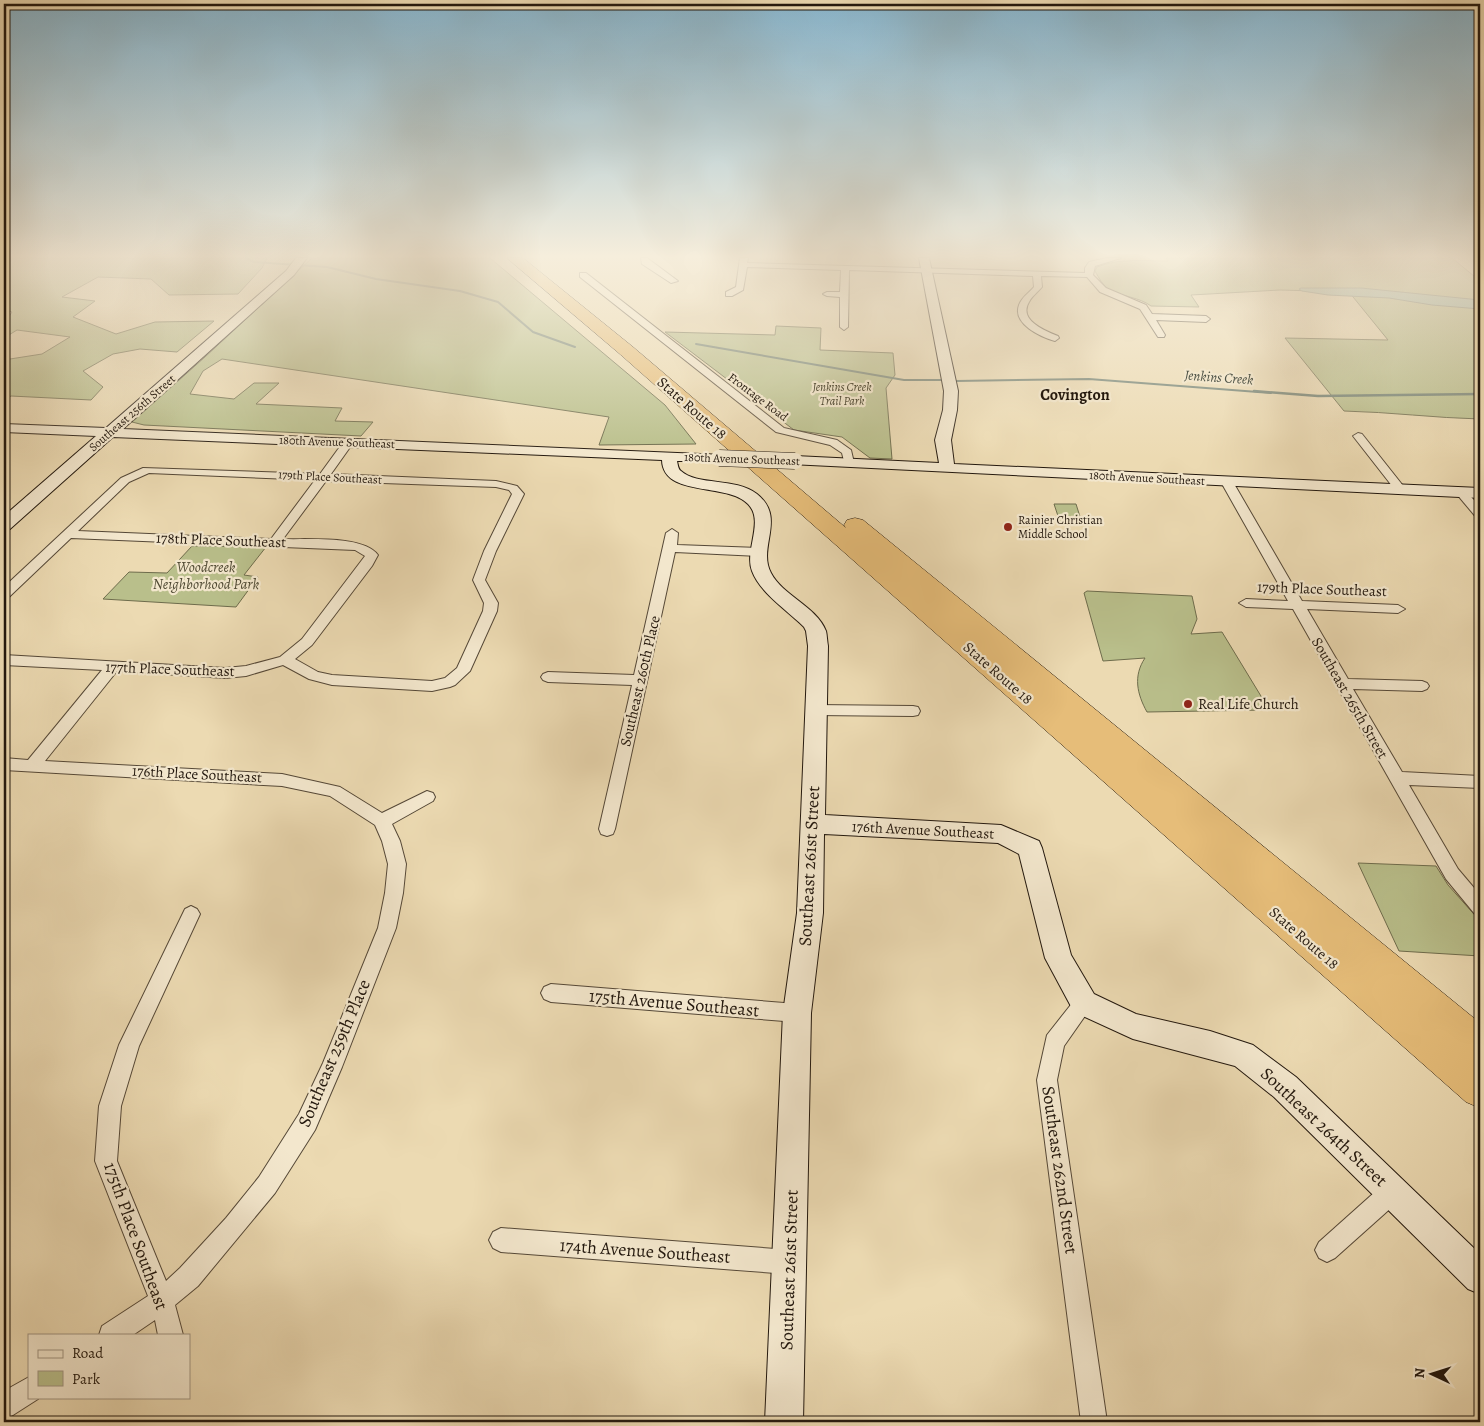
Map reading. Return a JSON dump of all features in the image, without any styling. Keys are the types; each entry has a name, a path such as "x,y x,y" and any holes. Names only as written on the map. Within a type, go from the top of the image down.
{"highway":[{"name":"State Route 18","path":"598,325 806,484 1480,1046"},
{"name":"State Route 18","path":"603,325 1480,1089"}],"street":[{"name":"Southeast 256th Street","path":"4,525 232,325"},
{"name":"Frontage Road","path":"646,325 780,430 794,436 836,442 848,452 849,463"},
{"path":"937,325 951,392 950,410 943,440 946,468"},
{"path":"1030,325 1034,329 1055,338"},
{"path":"1155,325 1161,335"},
{"name":"180th Avenue Southeast","path":"4,428 849,463 1480,493"},
{"path":"1358,436 1400,489"},
{"path":"275,542 348,442"},
{"name":"Southeast 261st Street","path":"670,456 670,468 676,476 734,488 753,498 759,505 764,517 759,552 760,571 816,630 818,646 810,912 797,1013 784,1422"},
{"name":"179th Place Southeast","path":"68,534 125,480 139,472 157,469 496,484 513,488 518,494 480,574 480,583 491,602 490,611 463,671 450,682 432,686 332,680 314,676 285,660"},
{"name":"Southeast 265th Street","path":"1227,482 1452,874 1480,908"},
{"path":"1461,492 1480,514"},
{"path":"4,594 68,534"},
{"name":"178th Place Southeast","path":"68,534 358,546 366,550 372,555 368,563 307,642 285,660"},
{"name":"Southeast 260th Place","path":"607,829 671,541 759,552"},
{"name":"179th Place Southeast","path":"1246,603 1398,608"},
{"name":"177th Place Southeast","path":"4,660 112,668 226,673 254,669 285,660"},
{"path":"32,764 112,668"},
{"path":"548,677 641,680"},
{"path":"1342,684 1422,686"},
{"path":"815,710 913,711"},
{"name":"176th Place Southeast","path":"4,764 32,764 282,780 334,791 382,821"},
{"path":"1397,778 1480,782"},
{"path":"382,821 427,797"},
{"name":"Southeast 259th Place","path":"112,1334 162,1301 189,1277 267,1185 307,1122 332,1067 387,928 394,893 397,864 392,841 382,821"},
{"name":"176th Avenue Southeast","path":"813,824 1001,834 1030,848 1058,958 1084,1003"},
{"name":"175th Place Southeast","path":"170,1334 162,1301 106,1160 110,1106 129,1045 191,914"},
{"name":"175th Avenue Southeast","path":"551,993 797,1013"},
{"name":"Southeast 264th Street","path":"1084,1003 1132,1026 1210,1045 1243,1056 1285,1086 1480,1277"},
{"name":"Southeast 262nd Street","path":"1084,1003 1054,1042 1047,1080 1094,1422"},
{"path":"1327,1250 1393,1191"},
{"name":"174th Avenue Southeast","path":"501,1240 790,1262"},
{"path":"4,1406 28,1391"}],"green space":[{"path":"4,325 92,325 116,334 147,325 210,325 177,352 140,349 113,354 83,371 103,387 91,400 11,396 4,400 4,362 10,359 42,354 70,337 17,330 4,338"},
{"path":"240,325 569,325 665,405 696,444 599,445 609,417 222,359 203,371 190,394 234,399 254,383 279,383 256,404 342,408 335,421 373,422 361,436 144,425 132,422"},
{"path":"1375,325 1480,325 1480,419 1344,411 1285,338 1388,340"},
{"name":"Jenkins Creek Trail Park","path":"776,326 821,328 820,350 893,353 895,375 886,388 892,459 870,458 842,437 794,430 665,332 775,335"},
{"path":"1054,504 1076,504 1082,523 1060,522"},
{"name":"Woodcreek Neighborhood Park","path":"192,546 266,547 244,575 258,577 236,607 103,599 129,572 167,573"},
{"path":"1087,591 1192,596 1197,619 1191,634 1222,632 1267,706 1265,710 1147,712 1141,699 1138,685 1139,672 1145,658 1103,661 1084,593"},
{"path":"1358,863 1436,866 1448,885 1480,921 1480,956 1399,951"}],"waterway":[{"name":"Jenkins Creek","path":"524,325 533,332 575,347"},
{"name":"Jenkins Creek","path":"696,344 904,380 942,380"},
{"name":"Jenkins Creek","path":"956,381 1089,379 1271,393"},
{"name":"Jenkins Creek","path":"1254,391 1318,396 1480,394"}],"place":[{"name":"Rainier Christian Middle School","path":"1008,527"},
{"name":"Real Life Church","path":"1188,704"}],"district":[{"name":"Covington","path":"1075,394"}]}
